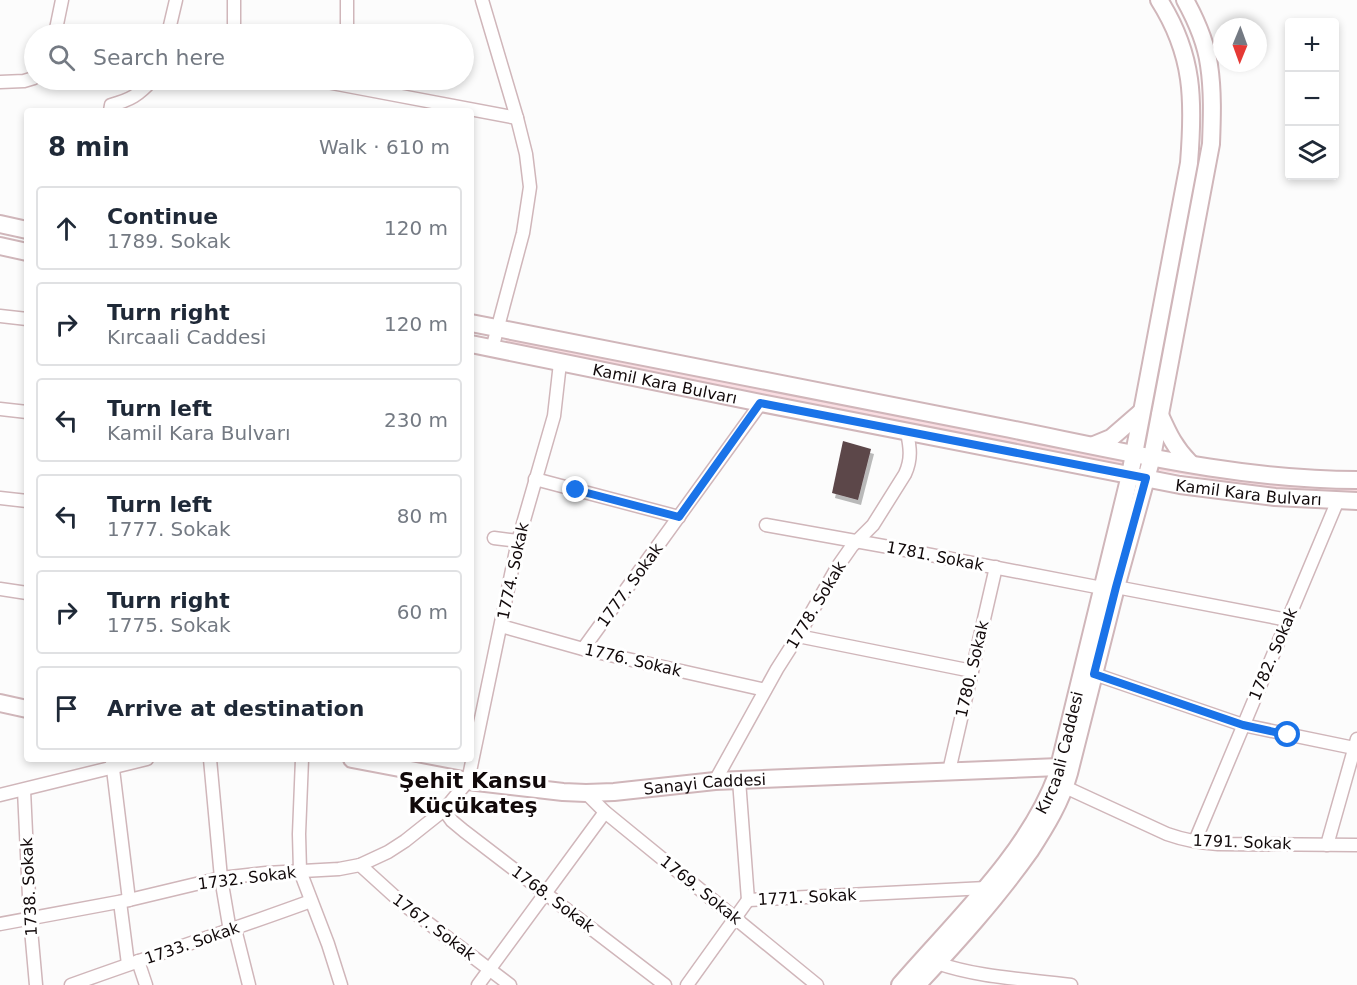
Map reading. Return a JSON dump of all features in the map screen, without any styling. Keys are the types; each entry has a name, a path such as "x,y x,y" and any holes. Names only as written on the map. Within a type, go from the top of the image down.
{"main road":[{"path":"1138,477 1134,454 1189,163 1192,126 1192,99 1184,51 1176,30 1159,0"},
{"path":"1138,477 1152,457 1211,144 1213,113 1209,64 1201,34 1185,0"},
{"path":"0,224 24,229"},
{"path":"0,246 24,251"},
{"name":"Kamil Kara Bulvarı","path":"474,325 1134,454 1268,475 1357,480"},
{"name":"Kamil Kara Bulvarı","path":"474,345 1138,477 1275,497 1357,501"},
{"path":"1094,445 1111,438 1141,412"},
{"path":"1160,415 1178,451 1190,463"},
{"name":"Kırcaali Caddesi","path":"900,985 986,888 1018,847 1053,785 1138,477"},
{"name":"Kırcaali Caddesi","path":"917,985 1011,877 1050,820 1065,787 1094,674 1109,588"},
{"path":"0,703 24,708"},
{"name":"Sanayi Caddesi","path":"368,762 468,781 586,793 715,781 1059,767"}],"street":[{"path":"57,24 62,0"},
{"path":"170,24 176,0"},
{"path":"234,0 234,24"},
{"path":"347,0 347,24"},
{"path":"482,0 517,118 526,154 530,187 523,233 492,349"},
{"path":"0,81 24,81"},
{"path":"110,108 111,105 127,101 143,90"},
{"path":"386,90 470,108"},
{"path":"474,109 517,118"},
{"path":"0,316 24,319"},
{"name":"1774. Sokak","path":"474,753 518,542 554,416 560,363"},
{"name":"1777. Sokak","path":"584,649 760,403"},
{"path":"0,409 24,412"},
{"name":"1778. Sokak","path":"715,781 838,566 852,546 873,525 908,467 910,451 908,432"},
{"path":"536,479 679,517"},
{"path":"0,498 24,501"},
{"name":"1782. Sokak","path":"1195,842 1338,500"},
{"name":"1781. Sokak","path":"766,525 1288,620"},
{"path":"494,538 518,542"},
{"name":"1780. Sokak","path":"949,771 996,567"},
{"path":"0,590 24,593"},
{"name":"1776. Sokak","path":"501,626 584,649 765,690"},
{"path":"798,636 972,671"},
{"path":"1094,674 1243,725 1356,744 1328,845"},
{"path":"210,762 221,878 232,930 249,985"},
{"path":"302,762 300,871 341,985"},
{"name":"1774. Sokak","path":"468,781 472,762"},
{"path":"0,795 113,763 133,963 146,985"},
{"name":"1771. Sokak","path":"739,780 748,900 986,888"},
{"name":"1732. Sokak","path":"0,924 125,901 221,878 360,865 405,841 444,810 468,781"},
{"name":"1791. Sokak","path":"1065,787 1184,840 1218,844 1357,845"},
{"name":"1738. Sokak","path":"24,789 30,918 36,985"},
{"name":"1769. Sokak","path":"586,793 605,812 818,985"},
{"name":"1768. Sokak","path":"444,810 458,826 665,985"},
{"path":"478,985 605,812"},
{"name":"1767. Sokak","path":"360,865 403,904 510,985"},
{"path":"687,985 748,900"},
{"name":"1733. Sokak","path":"71,985 311,901"},
{"path":"937,963 969,972 1071,985"}],"shaded area":[{"path":"506,339 1127,460 1126,465 505,344"},
{"path":"1156,466 1357,488 1357,492 1263,487 1155,470"}],"building":[{"path":"843,441 871,449 858,500 832,493"}],"district":[{"name":"Şehit Kansu Küçükateş","path":"473,792"}],"route":[{"path":"576,490 679,517 760,403 1146,478 1094,674 1243,725 1288,735"}]}
